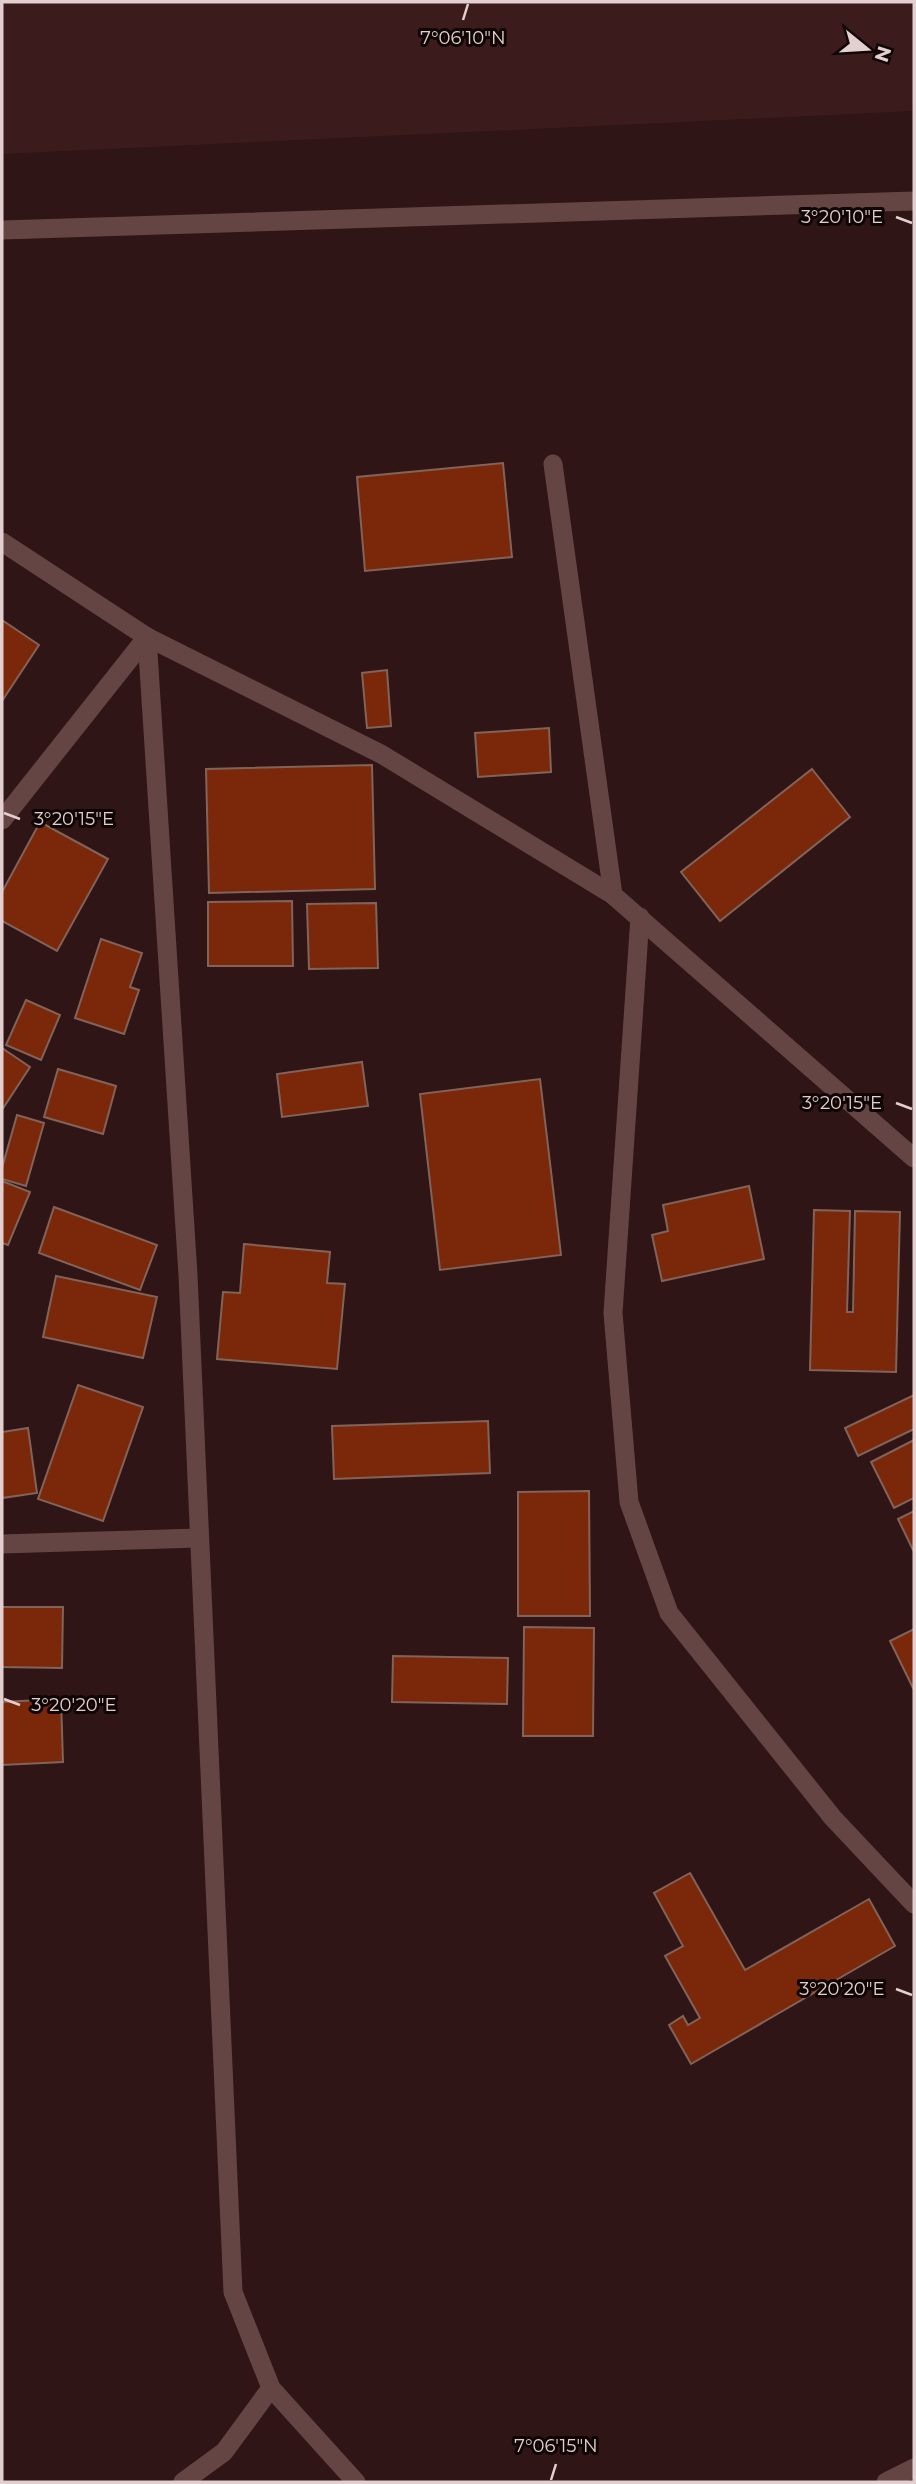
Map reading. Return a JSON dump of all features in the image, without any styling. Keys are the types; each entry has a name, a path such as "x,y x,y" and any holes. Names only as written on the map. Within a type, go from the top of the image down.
{"street":[{"path":"2,230 914,201"},
{"path":"553,464 613,895"},
{"path":"2,542 147,637 381,754 613,895 914,1157"},
{"path":"2,820 147,637"},
{"path":"147,637 188,1275 233,2292 271,2388 356,2482"},
{"path":"640,918 613,1313 629,1502 669,1613 833,1818 914,1904"},
{"path":"2,1544 199,1538"},
{"path":"183,2482 224,2452 271,2388"},
{"path":"886,2482 914,2468"}],"shaded area":[{"path":"2,2 914,2 914,111 2,154"}],"building":[{"path":"503,463 512,557 365,571 357,477"},
{"path":"2,620 39,645 2,701"},
{"path":"387,670 391,726 367,728 362,673"},
{"path":"549,728 551,772 478,777 475,733"},
{"path":"372,765 375,889 209,893 206,769"},
{"path":"812,769 850,817 720,921 681,872"},
{"path":"40,822 108,859 57,951 2,921 2,892"},
{"path":"292,901 293,966 208,966 208,902"},
{"path":"376,903 378,968 309,969 307,904"},
{"path":"101,939 142,953 130,987 139,990 124,1034 75,1018"},
{"path":"26,1000 60,1015 41,1060 6,1045"},
{"path":"2,1048 30,1067 2,1110"},
{"path":"362,1062 368,1106 282,1117 277,1074"},
{"path":"58,1069 116,1086 103,1134 44,1117"},
{"path":"540,1079 561,1255 440,1270 420,1094"},
{"path":"17,1115 44,1123 26,1186 2,1179 2,1168"},
{"path":"2,1181 30,1192 8,1245 2,1243"},
{"path":"749,1186 764,1259 662,1281 652,1235 668,1231 663,1205"},
{"path":"54,1207 157,1245 140,1290 39,1253"},
{"path":"814,1210 850,1211 847,1312 853,1312 855,1211 900,1212 896,1372 810,1370"},
{"path":"244,1244 330,1252 327,1283 345,1284 337,1369 217,1359 223,1292 240,1293"},
{"path":"56,1276 157,1297 143,1358 43,1337"},
{"path":"78,1385 143,1407 103,1521 38,1499"},
{"path":"914,1395 914,1429 858,1456 845,1428"},
{"path":"488,1421 490,1473 334,1479 332,1426"},
{"path":"28,1428 37,1493 2,1498 2,1432"},
{"path":"914,1440 914,1498 894,1508 871,1462"},
{"path":"589,1491 590,1616 518,1616 518,1492"},
{"path":"914,1511 914,1552 898,1519"},
{"path":"2,1607 63,1607 62,1668 2,1667"},
{"path":"524,1627 594,1628 593,1736 523,1736"},
{"path":"914,1629 914,1690 890,1641"},
{"path":"393,1656 508,1658 507,1704 392,1702"},
{"path":"61,1699 63,1762 2,1765 2,1702"},
{"path":"690,1873 745,1970 869,1899 895,1946 691,2064 669,2025 683,2016 688,2025 700,2018 665,1956 683,1946 654,1893"}]}
